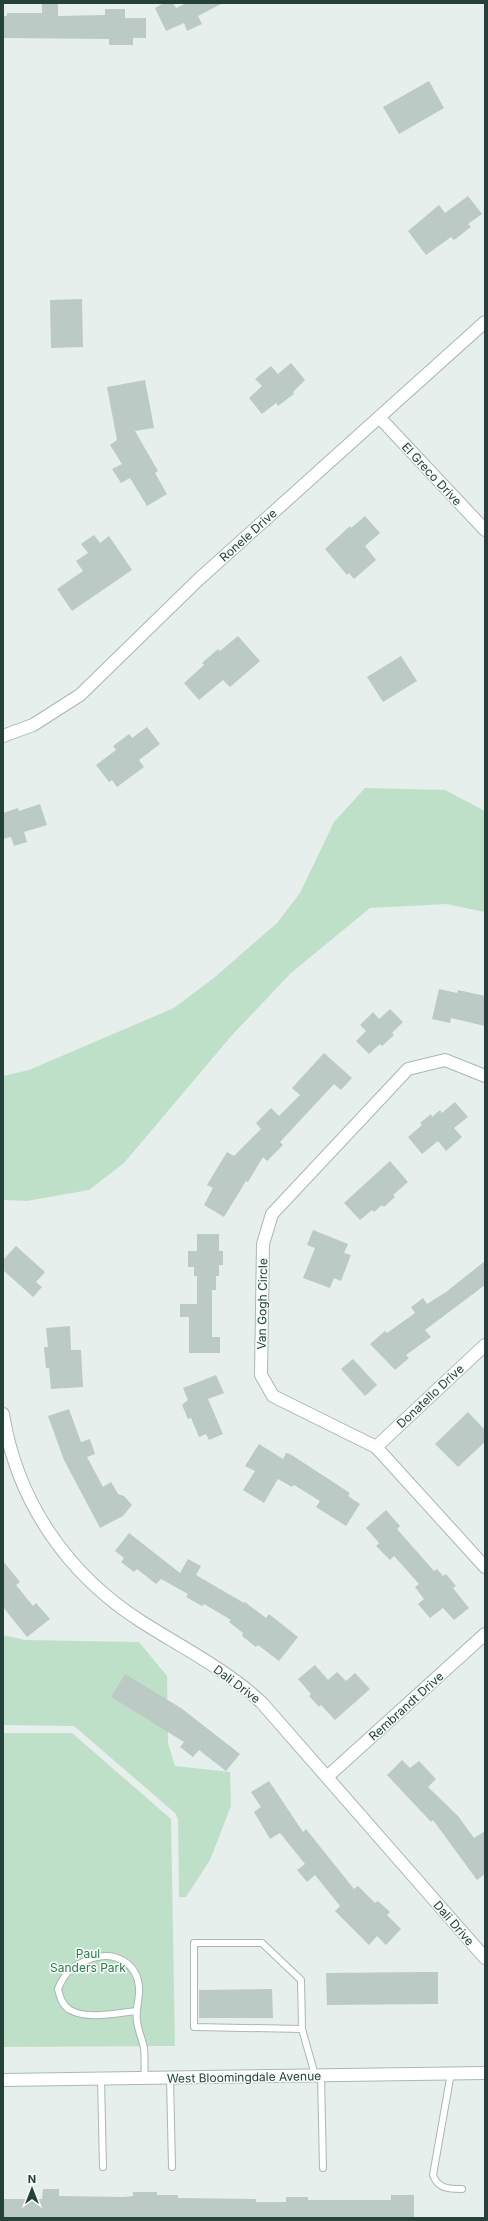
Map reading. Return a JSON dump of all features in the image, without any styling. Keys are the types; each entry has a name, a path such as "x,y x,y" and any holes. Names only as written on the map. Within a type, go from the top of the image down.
{"street":[{"name":"Ronele Drive","path":"3,736 32,725 80,695 198,580 485,322"},
{"name":"El Greco Drive","path":"379,417 485,530"},
{"name":"Van Gogh Circle","path":"485,1076 445,1060 408,1069 272,1214 263,1244 261,1374 273,1396 376,1447 485,1567"},
{"name":"Donatello Drive","path":"376,1447 485,1345"},
{"name":"Dali Drive","path":"3,1414 12,1456 29,1496 51,1537 75,1567 91,1584 124,1610 224,1672 252,1694 281,1723 485,1958"},
{"name":"Rembrandt Drive","path":"328,1777 485,1634"},
{"name":"West Bloomingdale Avenue","path":"3,2080 485,2073"}],"lane":[{"path":"302,2029 194,2027 194,1943 262,1943 301,1980 302,2029 318,2076 323,2168"},
{"path":"136,2011 82,2014 70,2010 62,2002 58,1989 63,1975 78,1963 96,1957 112,1956 125,1960 138,1978 139,1988 136,2011 144,2050 145,2078"},
{"path":"452,2073 433,2175 435,2180 446,2189 462,2189"},
{"path":"170,2078 172,2166"},
{"path":"101,2079 103,2166"}],"green space":[{"path":"365,788 445,790 485,811 485,912 446,904 370,908 291,973 233,1034 124,1163 89,1190 27,1201 3,1200 3,1076 29,1070 174,1008 215,977 277,923 300,893 334,822"},
{"path":"3,1635 25,1640 139,1642 167,1676 168,1743 175,1766 230,1772 231,1806 210,1860 186,1897 179,1897 178,1819 175,1813 74,1726 3,1725"},
{"name":"Paul Sanders Park","path":"3,1733 72,1733 171,1819 175,2046 3,2047"}],"building":[{"path":"164,3 173,3 176,8 187,3 223,3 198,16 202,24 187,31 184,23 166,31 155,8"},
{"path":"42,4 58,4 58,16 105,15 105,9 125,9 125,18 146,18 146,38 133,38 133,45 109,45 109,39 3,38 3,16 7,16 7,13 42,13"},
{"path":"429,81 444,108 399,134 383,107"},
{"path":"468,196 482,214 468,224 471,227 454,240 451,237 426,255 408,231 439,205 445,213"},
{"path":"82,299 83,347 51,348 50,300"},
{"path":"291,363 305,380 293,392 294,394 278,406 276,403 262,414 249,398 262,386 255,379 271,366 278,374"},
{"path":"145,380 154,428 135,431 158,471 155,473 167,494 147,506 130,478 121,483 112,469 122,464 110,445 117,440 107,387"},
{"path":"365,516 380,533 365,546 376,560 354,579 349,573 347,575 325,549 350,526 351,528"},
{"path":"94,535 100,543 109,536 132,570 72,611 57,589 83,571 76,561 88,553 81,544"},
{"path":"238,636 260,661 230,687 223,680 199,700 184,683 204,665 202,663 218,649 220,651"},
{"path":"401,656 417,681 383,702 367,677"},
{"path":"147,727 160,744 139,760 144,767 117,787 112,780 109,782 96,765 116,750 113,746 129,734 132,738"},
{"path":"40,804 47,825 24,832 27,842 14,846 11,837 3,839 3,813 18,808 19,811"},
{"path":"439,989 457,993 458,990 485,996 485,1026 451,1018 450,1023 432,1019"},
{"path":"390,1009 403,1022 392,1033 394,1035 382,1046 380,1044 369,1054 356,1041 366,1031 360,1025 373,1012 379,1019"},
{"path":"324,1053 352,1078 341,1090 334,1084 280,1142 283,1145 267,1161 263,1157 224,1217 204,1205 213,1188 207,1185 227,1152 234,1156 261,1129 256,1123 271,1108 279,1116 300,1095 292,1088"},
{"path":"455,1102 468,1117 454,1128 462,1137 446,1151 438,1141 422,1154 408,1137 422,1125 420,1123 431,1114 432,1117 440,1110 442,1113"},
{"path":"390,1161 408,1182 393,1195 395,1197 384,1207 382,1205 374,1212 372,1210 360,1220 344,1203"},
{"path":"313,1230 348,1244 344,1253 351,1255 341,1281 334,1278 330,1288 303,1278 315,1248 307,1245"},
{"path":"197,1234 219,1234 219,1251 223,1251 223,1265 219,1265 219,1276 216,1276 216,1290 212,1290 212,1337 220,1337 220,1353 189,1353 189,1317 180,1317 180,1304 197,1304 197,1276 194,1276 194,1267 188,1267 188,1251 197,1251"},
{"path":"16,1246 45,1272 36,1282 42,1287 33,1297 3,1270 3,1260"},
{"path":"485,1261 485,1285 425,1330 431,1337 406,1355 409,1358 395,1370 370,1344 385,1331 387,1333 415,1313 411,1307 423,1298 427,1304 446,1292"},
{"path":"70,1326 71,1350 81,1350 83,1387 51,1389 49,1368 46,1368 44,1347 48,1347 46,1328"},
{"path":"353,1359 377,1385 365,1396 341,1369"},
{"path":"216,1375 224,1393 208,1399 223,1434 209,1440 206,1434 199,1437 191,1418 188,1419 182,1405 188,1400 183,1388"},
{"path":"69,1409 81,1442 90,1439 95,1454 87,1457 103,1487 111,1482 118,1494 124,1496 132,1505 123,1516 100,1528 64,1460 48,1416"},
{"path":"468,1412 485,1430 485,1442 458,1467 435,1444"},
{"path":"259,1444 283,1459 286,1453 290,1454 350,1493 348,1496 360,1504 346,1526 316,1507 320,1501 294,1485 292,1487 278,1479 264,1503 243,1490 255,1471 245,1466"},
{"path":"386,1510 400,1526 397,1529 434,1571 437,1569 443,1576 446,1574 456,1586 453,1588 469,1608 454,1620 443,1608 430,1618 418,1604 424,1599 415,1587 419,1584 394,1556 390,1560 376,1546 379,1543 366,1528"},
{"path":"129,1533 180,1573 188,1559 201,1566 196,1575 244,1603 245,1602 266,1618 269,1614 298,1637 279,1661 258,1645 256,1647 242,1636 243,1633 229,1622 231,1620 204,1604 202,1606 186,1597 188,1594 161,1579 156,1584 137,1569 134,1572 121,1562 124,1558 115,1551"},
{"path":"3,1561 20,1582 16,1585 33,1606 36,1603 50,1619 27,1637 3,1607"},
{"path":"315,1665 328,1680 337,1672 346,1681 355,1673 370,1689 335,1720 321,1705 319,1707 309,1696 311,1694 298,1679"},
{"path":"125,1674 181,1708 240,1754 226,1771 199,1750 193,1757 180,1747 184,1742 111,1697"},
{"path":"402,1760 410,1768 419,1761 436,1779 428,1787 458,1816 474,1838 485,1831 485,1874 477,1880 433,1820 431,1822 387,1775"},
{"path":"269,1781 303,1832 306,1829 354,1889 358,1886 375,1903 378,1901 390,1912 387,1915 401,1929 386,1945 377,1936 369,1945 335,1911 340,1906 315,1875 307,1882 297,1870 305,1864 280,1833 270,1839 254,1812 261,1807 251,1792"},
{"path":"438,1972 438,2004 327,2005 326,1973"},
{"path":"272,1989 273,2018 199,2018 199,1990"},
{"path":"43,2189 59,2189 59,2196 124,2197 133,2196 133,2192 157,2192 157,2195 178,2195 178,2198 256,2199 256,2202 286,2202 286,2197 308,2197 308,2200 391,2200 391,2195 414,2195 414,2218 3,2218 3,2199 42,2199"}]}
